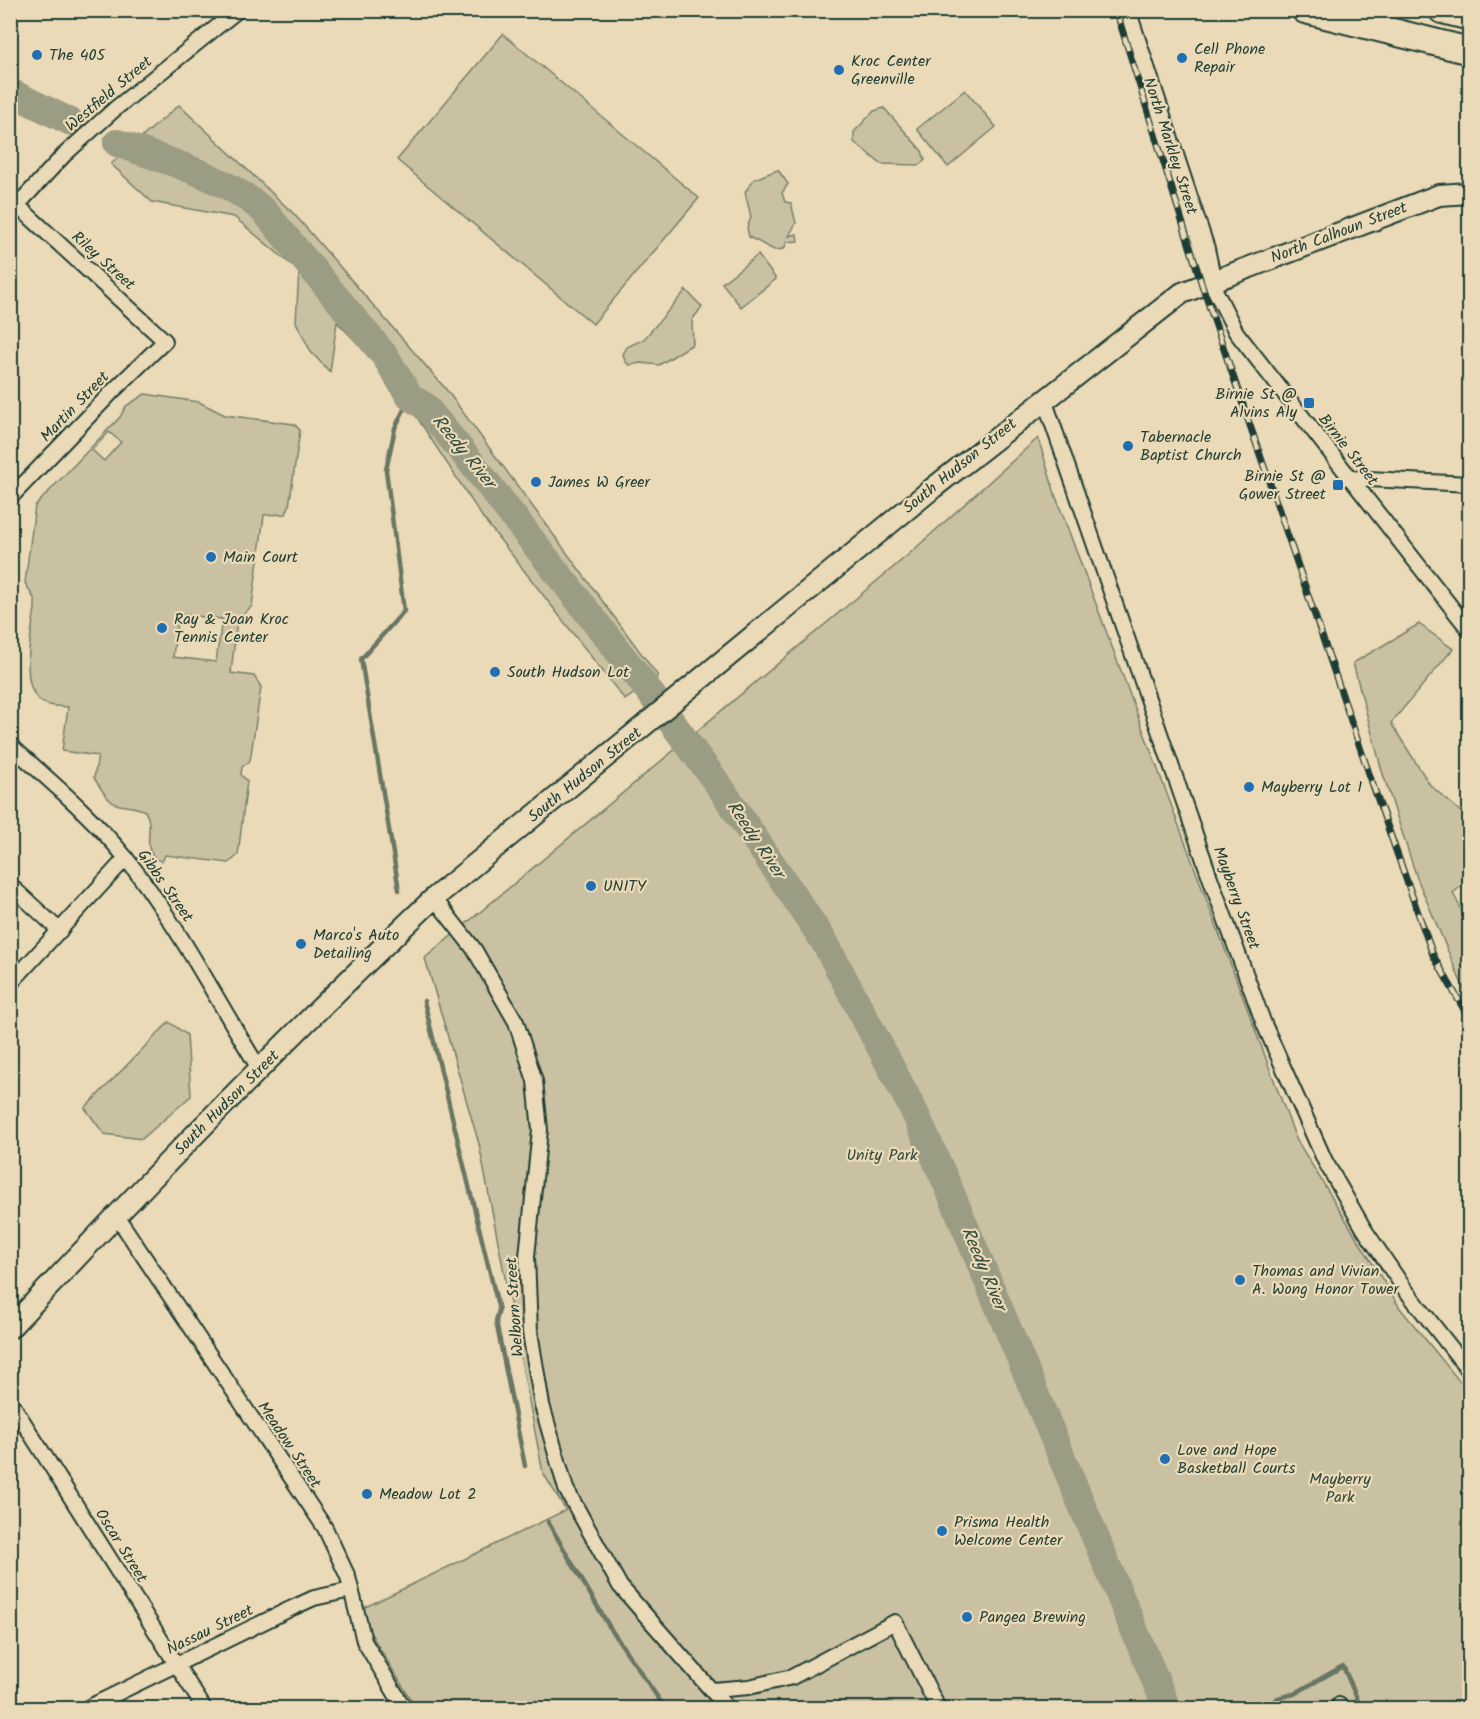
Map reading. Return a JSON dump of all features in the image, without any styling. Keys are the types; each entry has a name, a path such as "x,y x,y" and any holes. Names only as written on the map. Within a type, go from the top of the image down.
{"highway":[{"path":"1305,10 1470,51"},
{"path":"1442,10 1470,17"}],"street":[{"name":"Westfield Street","path":"14,210 64,155 116,108 238,10"},
{"name":"North Markley Street","path":"1125,10 1204,249 1211,282"},
{"name":"North Calhoun Street","path":"1211,282 1439,195 1470,193"},
{"name":"Riley Street","path":"14,210 154,328 165,341"},
{"name":"South Hudson Street","path":"10,1328 116,1215 434,898 1044,399 1182,293 1211,282"},
{"name":"Birnie Street","path":"1211,282 1236,332 1470,631"},
{"name":"Martin Street","path":"10,498 113,391 165,341"},
{"name":"Mayberry Street","path":"1044,399 1212,883 1269,1034 1325,1161 1364,1229 1404,1288 1470,1372"},
{"path":"1348,478 1470,484"},
{"name":"Gibbs Street","path":"10,745 97,825 126,858 184,944 260,1070"},
{"path":"10,984 126,858"},
{"path":"10,885 60,931"},
{"name":"Welborn Street","path":"434,898 474,949 516,1022 534,1082 540,1130 527,1256 530,1332 542,1405 566,1489 620,1586 727,1708"},
{"name":"Meadow Street","path":"116,1215 325,1528 343,1565 364,1641 404,1708"},
{"name":"Oscar Street","path":"10,1401 204,1708"},
{"name":"Nassau Street","path":"87,1708 314,1598 351,1590"},
{"path":"713,1690 748,1687 792,1677 895,1622 938,1708"}],"green space":[{"path":"503,34 699,198 593,324 397,160"},
{"path":"965,90 996,127 948,167 917,129"},
{"path":"179,105 295,215 445,388 658,676 625,700 483,518 391,378 337,322 330,372 311,352 296,322 299,271 234,217 152,202 111,164"},
{"path":"884,108 922,151 925,160 919,165 881,164 854,142 854,132 874,111"},
{"path":"778,170 788,184 782,193 785,202 791,203 796,223 789,236 797,234 798,241 787,242 784,249 774,250 749,237 747,228 751,217 745,192 754,179"},
{"path":"758,255 776,279 741,307 722,283"},
{"path":"686,290 702,307 692,320 693,344 659,365 641,363 629,365 623,354 627,347 644,339"},
{"name":"Ray & Joan Kroc Tennis Center","path":"145,394 199,402 225,415 294,424 300,430 289,506 286,514 264,515 252,606 237,620 231,673 254,676 261,687 250,761 242,767 241,775 247,781 238,855 229,863 165,855 162,862 155,857 150,852 149,825 145,811 116,804 106,796 94,778 98,756 62,751 68,707 44,703 36,696 28,674 35,600 25,583 35,506 120,417 126,406","holes":["109,432 121,442 104,461 92,450","178,614 222,619 216,662 173,657"]},
{"name":"Unity Park","path":"1038,438 1056,497 1296,1139 1400,1308 1469,1393 1469,1708 416,1708 357,1611 566,1510 543,1473 479,1144 425,958 908,555"},
{"path":"1419,624 1453,649 1391,723 1430,785 1469,819 1469,880 1453,893 1469,925 1469,1001 1417,878 1382,771 1353,663"},
{"path":"169,1022 187,1035 191,1096 142,1139 104,1134 85,1108"}],"waterway":[{"name":"Reedy River","path":"10,92 71,122"},
{"name":"Reedy River","path":"117,143 213,179 231,188 264,211 385,356 410,397 425,406 470,461 639,678 720,787 824,941 915,1113 950,1191 1167,1708"},
{"path":"399,890 361,659 404,611 386,470 395,428 410,397"},
{"path":"424,1001 499,1310 496,1321 525,1466"},
{"path":"548,1522 610,1628 665,1708"},
{"path":"1267,1708 1278,1698 1294,1694 1343,1666 1361,1708"}],"railway":[{"path":"1116,10 1202,285 1376,794 1433,955 1470,1020"}],"place":[{"name":"The 405","path":"37,55"},
{"name":"Cell Phone Repair","path":"1182,58"},
{"name":"Kroc Center Greenville","path":"839,70"},
{"name":"Birnie St @ Alvins Aly","path":"1309,403"},
{"name":"Tabernacle Baptist Church","path":"1128,446"},
{"name":"James W Greer","path":"536,482"},
{"name":"Birnie St @ Gower Street","path":"1338,485"},
{"name":"Main Court","path":"211,557"},
{"name":"Ray & Joan Kroc Tennis Center","path":"162,628"},
{"name":"South Hudson Lot","path":"495,672"},
{"name":"Mayberry Lot 1","path":"1249,787"},
{"name":"UNITY","path":"591,886"},
{"name":"Marco's Auto Detailing","path":"301,944"},
{"name":"Thomas and Vivian A. Wong Honor Tower","path":"1240,1280"},
{"name":"Love and Hope Basketball Courts","path":"1165,1459"},
{"name":"Meadow Lot 2","path":"367,1494"},
{"name":"Prisma Health Welcome Center","path":"942,1531"},
{"name":"Pangea Brewing","path":"967,1617"}],"park label":[{"name":"Mayberry Park","path":"1340,1488"}]}
